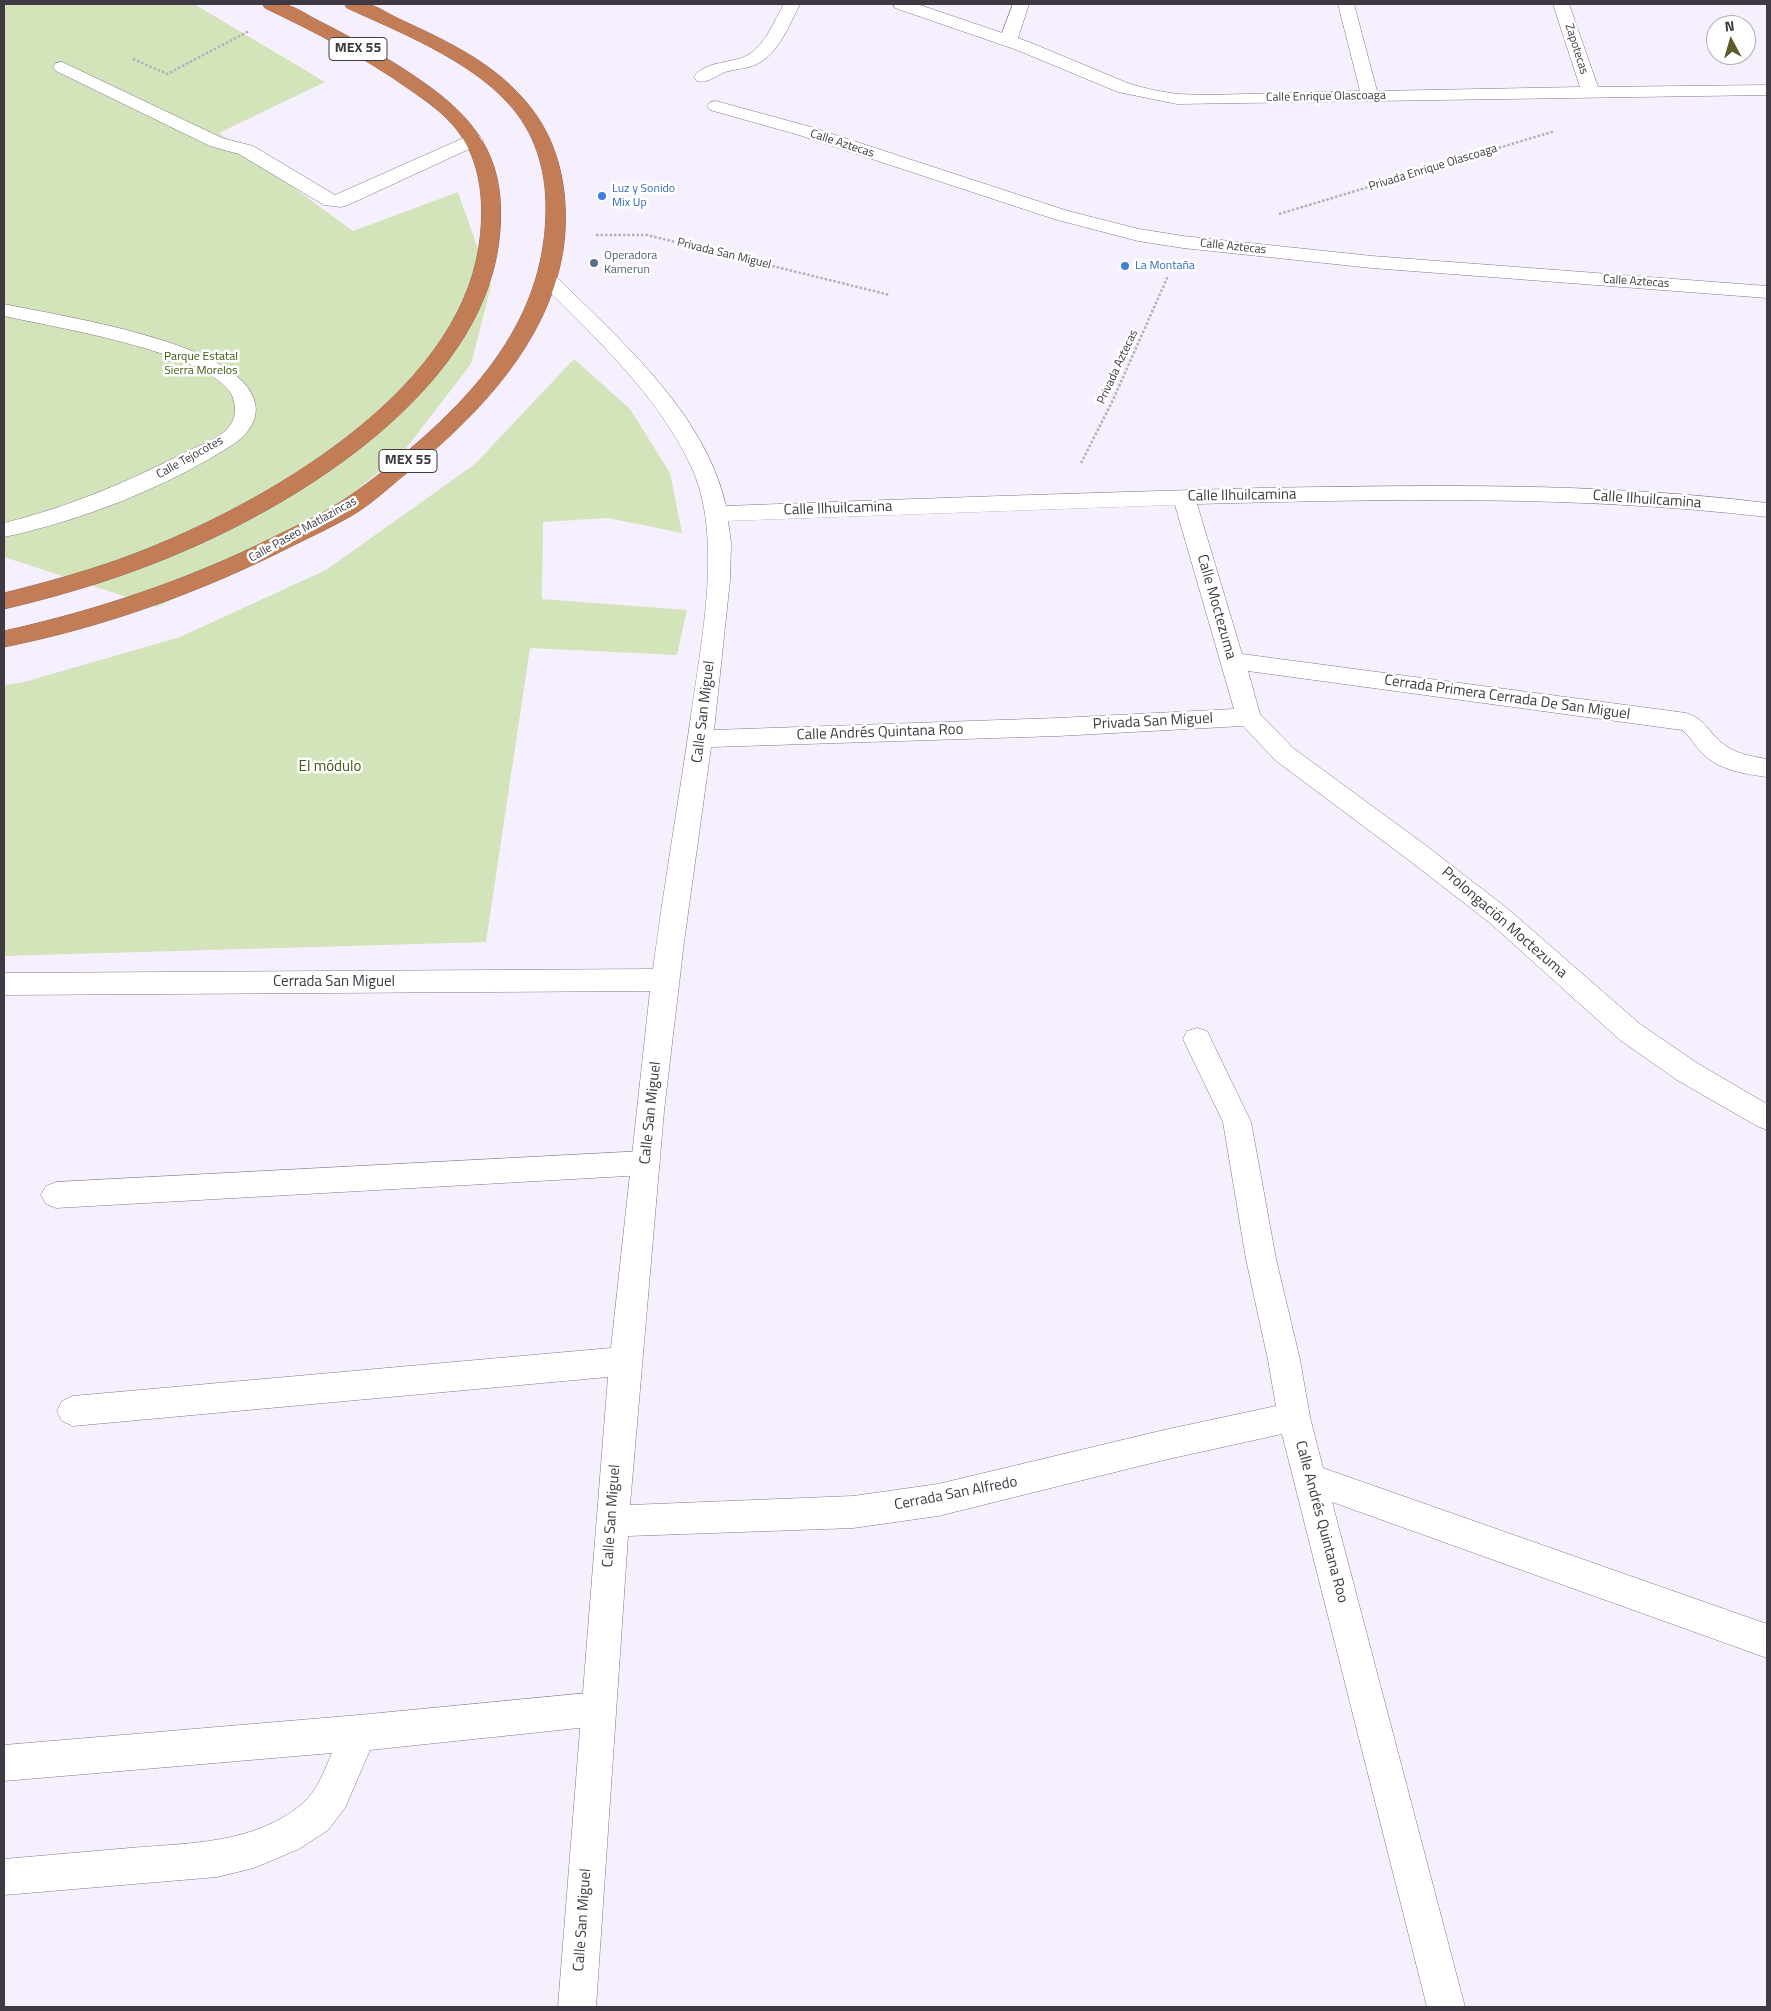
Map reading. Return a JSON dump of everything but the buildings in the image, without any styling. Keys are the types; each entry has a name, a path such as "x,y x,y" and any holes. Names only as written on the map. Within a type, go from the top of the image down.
{"highway":[{"name":"MEX 55","path":"4,601 35,594 117,569 182,544 238,517 293,486 383,418 418,384 448,348 470,312 483,275 491,236 492,203 486,168 474,140 465,127 440,103 397,72 271,4"},
{"name":"Calle Paseo Matlazincas","path":"4,639 88,619 168,593 254,558 345,510 425,447 470,406 504,364 525,332 548,279 553,257 555,234 555,178 549,153 537,129 524,110 500,84 475,66 407,28 353,4"}],"street":[{"path":"703,77 715,69 747,62 758,56 773,39 792,4"},
{"name":"Calle Enrique Olascoaga","path":"901,4 1008,41 1116,85 1153,96 1207,100 1767,90"},
{"path":"1008,41 1021,4"},
{"path":"1346,4 1370,96"},
{"name":"Zapotecas","path":"1561,4 1591,94"},
{"path":"62,67 216,142 246,150 331,201 341,200 474,140"},
{"name":"Calle Aztecas","path":"716,106 805,131 1061,215 1138,235 1184,242 1372,262 1767,292"},
{"name":"Calle San Miguel","path":"548,279 642,377 677,422 703,468 717,514 718,585 701,739 665,980 625,1361 577,2007"},
{"name":"Calle Tejocotes","path":"4,310 176,351 209,366 233,382 242,394 246,413 243,422 236,432 223,442 168,472 66,513 4,530"},
{"name":"Calle Ilhuilcamina","path":"717,514 1074,500 1380,492 1568,495 1672,500 1767,510"},
{"name":"Calle Moctezuma","path":"1184,497 1249,717"},
{"name":"Cerrada Primera Cerrada De San Miguel","path":"1231,661 1686,722 1693,726 1714,750 1724,757 1767,768"},
{"name":"Privada San Miguel","path":"1058,728 1249,717"},
{"name":"Prolongación Moctezuma","path":"1249,717 1284,754 1429,859 1501,918 1612,1017 1665,1057 1716,1091 1767,1118"},
{"name":"Calle Andrés Quintana Roo","path":"701,739 1058,728"},
{"name":"Cerrada San Miguel","path":"4,984 665,980"},
{"name":"Calle Andrés Quintana Roo","path":"1197,1039 1237,1122 1261,1259 1284,1360 1294,1417 1446,2007"},
{"path":"56,1195 646,1162"},
{"path":"73,1411 625,1361"},
{"name":"Cerrada San Alfredo","path":"612,1521 853,1512 938,1500 1294,1417"},
{"path":"1310,1479 1767,1641"},
{"path":"4,1763 359,1733 598,1709"},
{"path":"4,1877 217,1859 254,1850 286,1836 315,1817 332,1795 359,1733"}],"path":[{"path":"167,74 287,12"},
{"name":"Privada Enrique Olascoaga","path":"1278,214 1560,130"},
{"name":"Privada San Miguel","path":"555,234 647,235 890,295"},
{"name":"Privada Aztecas","path":"1074,500 1078,469 1112,402 1184,242"}],"green space":[{"name":"Parque Estatal Sierra Morelos","path":"4,4 194,4 325,82 219,133 353,231 458,192 491,286 471,364 404,451 304,534 157,607 4,557"},
{"name":"El módulo","path":"574,359 630,409 670,473 682,533 608,518 543,522 542,599 687,610 677,655 530,648 486,942 4,956 4,685 24,682 180,637 326,570 475,464"}],"place":[{"name":"Luz y Sonido Mix Up","path":"602,196"},
{"name":"Operadora Kamerun","path":"594,263"},
{"name":"La Montaña","path":"1125,266"}]}
